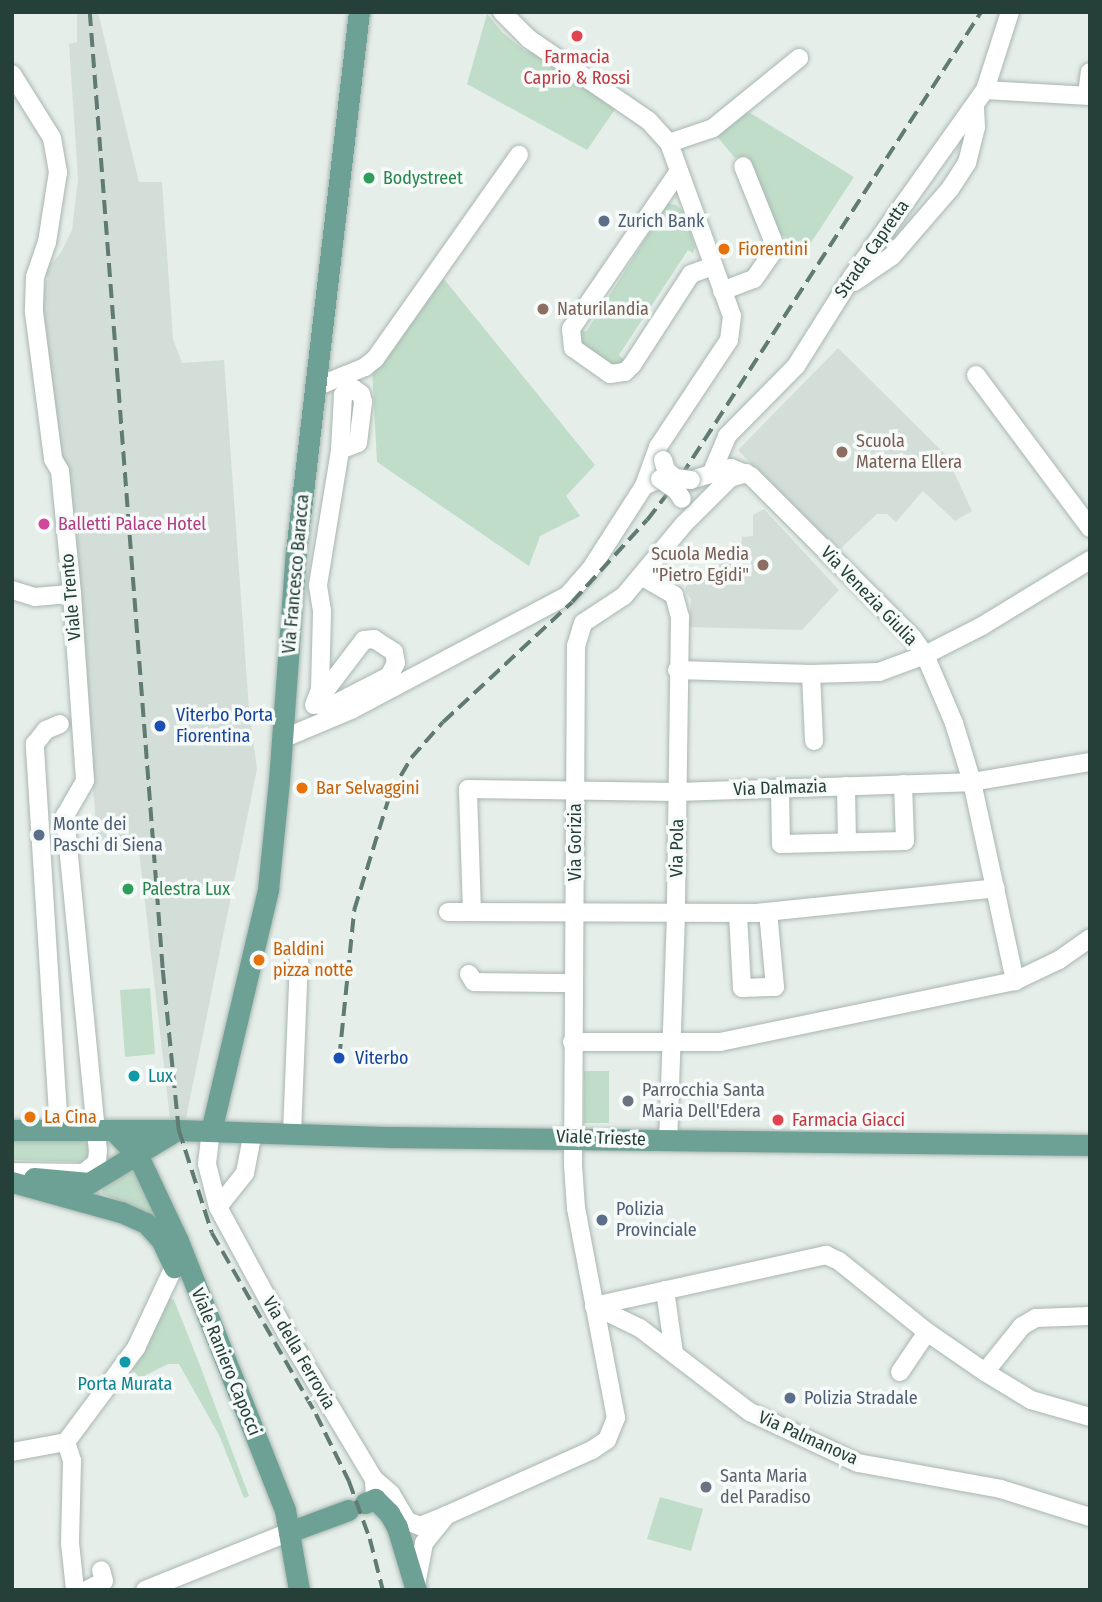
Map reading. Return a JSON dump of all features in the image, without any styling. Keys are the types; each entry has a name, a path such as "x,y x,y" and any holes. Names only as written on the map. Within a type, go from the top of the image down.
{"main road":[{"name":"Via Francesco Baracca","path":"211,1130 263,917 287,737 296,552 359,12"},
{"name":"Viale Trieste","path":"12,1130 67,1130 103,1137 171,1135 211,1130 292,1135 1090,1145"},
{"path":"12,1174 89,1183 171,1135"},
{"path":"157,1195 152,1170 171,1135"},
{"name":"Viale Raniero Capocci","path":"103,1137 138,1156 157,1195 284,1509 299,1590"},
{"name":"Viale Raniero Capocci","path":"12,1182 121,1213 149,1225 162,1241 276,1515 289,1532"},
{"path":"289,1532 366,1498"},
{"name":"Via della Ferrovia","path":"366,1498 397,1527 416,1587"}],"street":[{"path":"287,737 351,710 568,595 665,474 670,431 729,340 732,316 669,143 649,121 529,39 502,12"},
{"name":"Strada Capretta","path":"712,472 727,436 796,366 845,288 975,106 985,90 1010,12"},
{"path":"669,143 713,128 799,58"},
{"path":"985,90 1088,95 1090,72"},
{"name":"Viale Trento","path":"12,74 52,138 58,172 47,242 35,277 34,312 53,459 60,471 86,729 85,781 65,815 103,1137"},
{"path":"845,288 892,256 950,188 967,163 976,127 975,106"},
{"path":"316,387 365,367 375,359 519,155"},
{"path":"722,290 754,279 776,248 743,166"},
{"path":"679,171 571,329 573,348 610,374 625,372 691,274 713,266"},
{"path":"976,375 1090,528"},
{"path":"309,712 320,689 322,611 317,585 340,450"},
{"path":"665,474 712,472 731,468 746,473"},
{"name":"Via Gorizia","path":"447,1515 592,1450 607,1440 616,1418 576,1208 572,984 579,631 589,618 624,596 684,524 730,478 746,473"},
{"name":"Via Venezia Giulia","path":"746,473 912,638 925,655 954,723 972,782 1015,981"},
{"path":"665,474 682,499 684,524"},
{"path":"677,670 811,674 879,672 925,655 982,626 1090,560"},
{"name":"Via Pola","path":"641,576 667,590 678,603 676,915 667,1140"},
{"path":"12,590 35,597 72,594"},
{"path":"287,737 365,640 374,639 394,652 396,663 389,676 309,712"},
{"path":"811,674 814,741"},
{"path":"60,724 46,730 35,744 67,1130"},
{"name":"Via Dalmazia","path":"472,912 468,789 677,792 972,782 1090,762"},
{"path":"780,788 780,844 905,841 903,784"},
{"path":"846,786 847,842"},
{"path":"448,912 737,914 996,888"},
{"path":"737,914 742,988 775,987 768,912"},
{"path":"572,1042 720,1042 1015,981 1059,960 1090,938"},
{"path":"292,1135 299,956"},
{"path":"469,974 474,982 572,984"},
{"name":"Via della Ferrovia","path":"211,1130 208,1164 218,1207 285,1331 366,1498"},
{"path":"218,1207 245,1173 253,1132"},
{"path":"12,1174 84,1173 97,1162 103,1137"},
{"path":"594,1306 826,1255 839,1261 927,1332 985,1372 1031,1400 1090,1417"},
{"path":"12,1452 66,1442 136,1348 174,1267"},
{"path":"665,1290 674,1353"},
{"name":"Via Palmanova","path":"594,1306 640,1328 750,1412 858,1463 1002,1489 1090,1517"},
{"path":"985,1372 1022,1326 1036,1318 1090,1316"},
{"path":"640,1328 669,1328"},
{"path":"900,1372 927,1332"},
{"path":"66,1442 72,1461 70,1543 75,1590"},
{"path":"366,1498 391,1494 407,1521 420,1526 447,1515"},
{"path":"416,1587 424,1543 447,1515"},
{"path":"145,1590 289,1532"},
{"path":"87,1590 104,1581 101,1570"}],"shaded area":[{"path":"77,12 98,12 139,182 162,182 173,339 182,363 224,360 249,709 257,769 186,1118 170,1119 139,851 98,850 79,621 39,315 42,287 48,279 45,270 60,254 72,230 78,179 69,44 77,42"},
{"name":"Scuola Materna Ellera","path":"838,348 946,455 972,511 955,521 923,491 896,522 887,514 877,514 837,552 738,450"},
{"name":"Scuola Media \"Pietro Egidi\"","path":"764,509 839,590 802,630 689,627 691,599 685,591 688,580 697,572 709,571 715,556 726,555 727,549 741,548 742,537 753,536 753,515"}],"green space":[{"path":"487,14 502,32 524,50 540,55 616,108 587,150 467,84"},
{"path":"747,111 854,177 801,258 797,255 801,248 774,230 746,156 735,158 715,134"},
{"path":"667,203 676,205 683,211 695,247 693,253 688,250 619,355 625,361 614,367 580,348 580,329 586,332 662,213 659,207"},
{"path":"444,279 595,465 566,496 580,516 540,536 529,566 377,462 372,368 423,294"},
{"path":"150,988 155,1054 125,1057 120,990"},
{"path":"584,1071 609,1071 609,1123 584,1123"},
{"path":"12,1139 82,1140 90,1146 90,1154 84,1162 12,1160"},
{"path":"133,1166 155,1214 152,1217 102,1193 103,1188"},
{"path":"169,1298 174,1300 249,1496 244,1498 219,1435 179,1364 168,1364 140,1378 129,1366 142,1355"},
{"path":"660,1497 703,1509 691,1551 647,1539"}],"railway":[{"path":"90,12 163,970 179,1130 212,1233 316,1414 349,1481 370,1539 383,1590"},
{"path":"339,1058 354,910 390,794 411,758 443,722 572,602 647,520 681,476 981,12"}],"place":[{"name":"Farmacia Caprio & Rossi","path":"577,36"},
{"name":"Bodystreet","path":"369,178"},
{"name":"Zurich Bank","path":"604,221"},
{"name":"Fiorentini","path":"724,249"},
{"name":"Naturilandia","path":"543,309"},
{"name":"Scuola Materna Ellera","path":"842,452"},
{"name":"Balletti Palace Hotel","path":"44,524"},
{"name":"Scuola Media \"Pietro Egidi\"","path":"763,565"},
{"name":"Viterbo Porta Fiorentina","path":"160,726"},
{"name":"Bar Selvaggini","path":"302,788"},
{"name":"Monte dei Paschi di Siena","path":"39,835"},
{"name":"Palestra Lux","path":"128,889"},
{"name":"Baldini pizza notte","path":"259,960"},
{"name":"Viterbo","path":"339,1058"},
{"name":"Lux","path":"134,1076"},
{"name":"Parrocchia Santa Maria Dell'Edera","path":"628,1101"},
{"name":"La Cina","path":"30,1117"},
{"name":"Farmacia Giacci","path":"778,1120"},
{"name":"Polizia Provinciale","path":"602,1220"},
{"name":"Porta Murata","path":"125,1362"},
{"name":"Polizia Stradale","path":"790,1398"},
{"name":"Santa Maria del Paradiso","path":"706,1487"}]}
